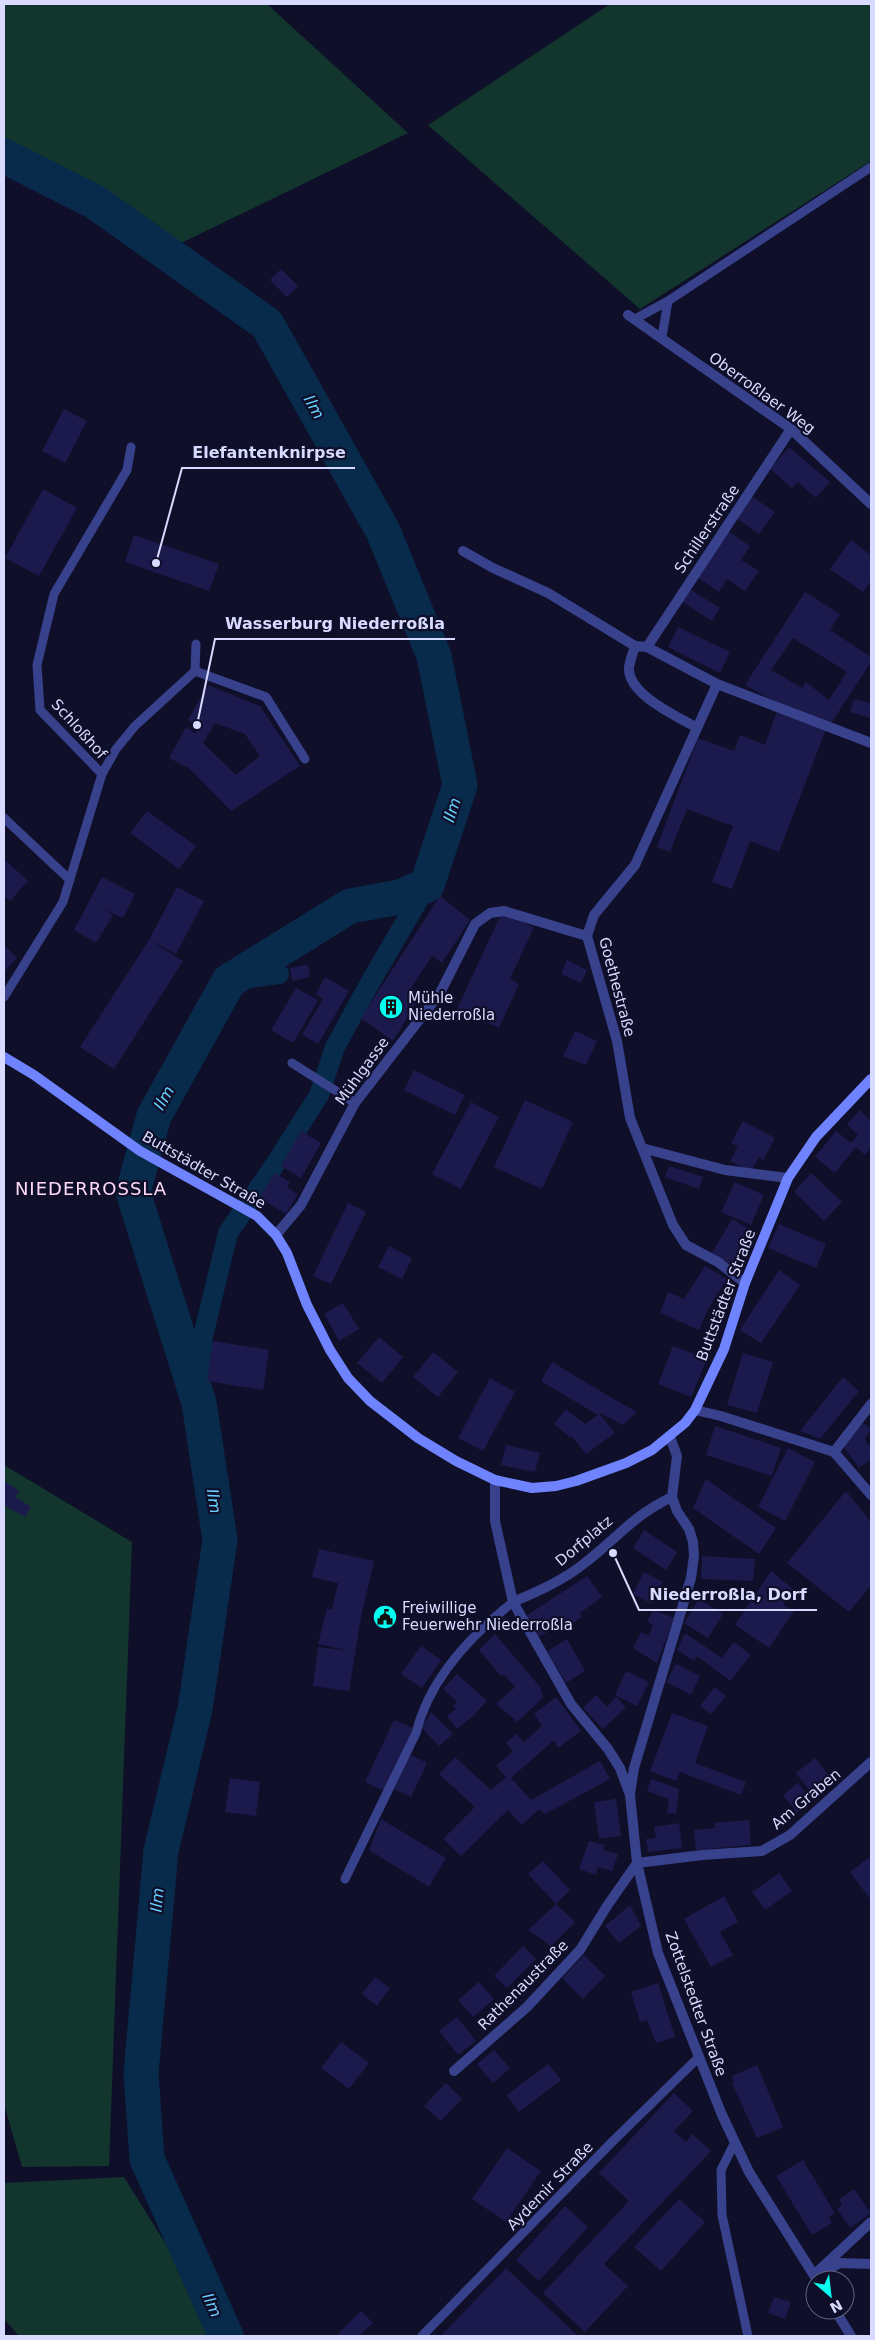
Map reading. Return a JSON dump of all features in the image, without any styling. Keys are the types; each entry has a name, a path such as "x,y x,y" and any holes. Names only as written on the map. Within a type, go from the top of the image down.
{"main road":[{"name":"Buttstädter Straße","path":"4,1057 34,1075 140,1152 257,1216 276,1235 287,1253 311,1312 330,1350 348,1378 370,1401 418,1438 456,1461 495,1480 532,1488 556,1486 626,1464 670,1437 685,1424 695,1410 724,1349 745,1282 788,1178 816,1137 871,1079"}],"street":[{"name":"Oberroßlaer Weg","path":"632,317 662,337 704,370 792,429 871,504"},
{"name":"Schillerstraße","path":"647,646 792,429"},
{"path":"463,551 493,568 548,592 635,646 647,646 717,684 871,743"},
{"path":"635,646 629,670 634,684 644,696 697,728"},
{"name":"Goethestraße","path":"717,684 635,865 594,915 587,936 617,1041 630,1118 673,1225 686,1245 718,1262 745,1282"},
{"name":"Mühlgasse","path":"276,1235 301,1205 354,1103 440,992 475,924 490,913 504,911 587,936"},
{"path":"642,1148 725,1170 788,1178"},
{"path":"834,1452 871,1404"},
{"path":"695,1410 834,1452 871,1495"},
{"path":"630,1795 634,1768 692,1578 693,1542 689,1529 676,1511 672,1497 677,1456 670,1437"},
{"name":"Zottelstedter Straße","path":"495,1480 495,1521 513,1602 571,1704 608,1749 620,1768 630,1795 637,1863 658,1953 735,2142 750,2172 811,2270"},
{"name":"Dorfplatz","path":"513,1602 550,1586 569,1574 638,1516 672,1497"},
{"name":"Am Graben","path":"637,1863 702,1855 762,1851 790,1835 871,1762"},
{"name":"Rathenaustraße","path":"454,2071 527,2007 580,1950 607,1906 637,1863"},
{"path":"824,2270 871,2222"},
{"path":"830,2270 840,2264 871,2264"},
{"path":"841,2320 851,2336"}],"lane":[{"path":"632,317 668,301 871,167"},
{"path":"662,337 668,301"},
{"name":"Schloßhof","path":"4,997 63,902 102,774 40,710 37,665 54,594 127,470 131,447"},
{"path":"102,774 116,749 135,726 195,671 196,644"},
{"path":"195,671 266,696 305,759"},
{"path":"4,818 70,880"},
{"path":"292,1063 354,1103"},
{"path":"345,1879 416,1733 419,1721 434,1689 457,1657 490,1620 513,1602"},
{"name":"Aydemir Straße","path":"422,2336 612,2142 699,2057"},
{"path":"735,2142 722,2170 722,2216 748,2336"}],"green space":[{"path":"4,4 267,4 408,133 179,244 4,138"},
{"path":"610,4 871,4 871,161 640,309 428,125"},
{"path":"4,1465 132,1542 109,2166 22,2167 4,2104"},
{"path":"124,2177 223,2336 19,2336 4,2319 4,2183"}],"building":[{"path":"281,269 298,286 287,297 270,280"},
{"path":"64,409 87,421 65,463 42,451"},
{"path":"789,447 830,482 816,498 798,482 792,488 770,469"},
{"path":"43,489 77,508 39,576 5,558"},
{"path":"751,496 775,512 759,534 736,518"},
{"path":"728,531 750,546 741,560 759,571 745,591 727,579 719,592 697,577"},
{"path":"134,535 219,564 209,591 125,562"},
{"path":"851,540 871,555 871,581 863,592 830,569"},
{"path":"688,588 720,608 712,621 680,600"},
{"path":"805,592 840,614 830,630 871,657 871,662 830,725 788,709 745,685","holes":["793,638 847,672 829,700 806,682 802,688 771,670"]},
{"path":"678,627 730,652 720,673 668,647"},
{"path":"208,685 260,706 300,766 231,811 189,768 169,758 186,727 195,733 199,727 188,720","holes":["215,723 245,734 260,756 236,775 203,743"]},
{"path":"854,699 871,703 871,718 850,712"},
{"path":"777,711 826,729 779,852 750,841 732,889 712,882 733,826 687,809 670,852 657,847 698,738 734,751 740,735 765,745"},
{"path":"147,811 196,846 179,869 130,833"},
{"path":"4,859 28,881 10,901 4,896"},
{"path":"102,877 135,894 123,918 99,907 113,915 96,943 74,930"},
{"path":"177,887 204,901 176,954 149,940"},
{"path":"440,896 470,920 442,963 432,956 411,988 421,995 393,1041 361,1018"},
{"path":"502,912 534,927 510,979 519,984 499,1028 457,1009"},
{"path":"149,940 183,961 114,1069 80,1047"},
{"path":"4,945 17,958 4,972"},
{"path":"567,960 587,970 581,983 561,974"},
{"path":"308,965 310,977 292,981 290,968"},
{"path":"325,977 349,991 318,1044 302,1035 323,999 316,994"},
{"path":"296,988 318,1000 293,1043 271,1030"},
{"path":"575,1031 597,1041 586,1065 563,1056"},
{"path":"414,1070 465,1095 455,1115 404,1090"},
{"path":"525,1100 573,1122 542,1189 494,1167"},
{"path":"471,1102 499,1117 461,1189 432,1174"},
{"path":"860,1110 871,1121 871,1148 865,1155 856,1147 835,1173 815,1157 836,1131 851,1143 858,1135 847,1124"},
{"path":"743,1121 775,1138 763,1160 759,1157 751,1172 730,1161 738,1146 731,1143"},
{"path":"301,1131 321,1143 301,1178 281,1166"},
{"path":"669,1166 703,1177 699,1189 665,1177"},
{"path":"275,1173 290,1182 287,1187 298,1194 286,1214 259,1198"},
{"path":"811,1173 842,1202 824,1221 794,1192"},
{"path":"735,1182 764,1195 751,1225 721,1212"},
{"path":"348,1203 366,1212 331,1284 313,1276"},
{"path":"732,1219 754,1232 734,1266 712,1253"},
{"path":"779,1224 826,1244 816,1268 768,1248"},
{"path":"389,1246 412,1258 402,1279 378,1267"},
{"path":"705,1266 727,1279 708,1309 699,1330 660,1313 668,1292 684,1299"},
{"path":"779,1270 800,1285 761,1343 740,1330"},
{"path":"343,1303 359,1329 339,1341 324,1314"},
{"path":"379,1337 403,1357 382,1383 357,1363"},
{"path":"213,1341 269,1350 263,1390 207,1381"},
{"path":"673,1346 707,1359 691,1397 658,1384"},
{"path":"433,1352 458,1372 438,1397 413,1377"},
{"path":"743,1353 773,1362 757,1413 727,1405"},
{"path":"552,1362 637,1412 623,1425 598,1412 615,1433 586,1454 572,1436 571,1438 554,1424 566,1409 585,1424 598,1415 541,1381"},
{"path":"843,1377 859,1391 820,1439 800,1431"},
{"path":"490,1378 515,1392 483,1451 458,1438"},
{"path":"862,1422 871,1429 865,1439 871,1448 871,1459 859,1468 842,1445"},
{"path":"715,1426 781,1448 772,1476 706,1455"},
{"path":"506,1445 540,1453 535,1472 501,1465"},
{"path":"788,1448 815,1462 785,1521 758,1507"},
{"path":"706,1479 776,1528 759,1554 693,1508"},
{"path":"4,1481 19,1491 15,1497 31,1507 25,1517 4,1505"},
{"path":"846,1491 871,1522 871,1585 849,1612 787,1563"},
{"path":"644,1530 677,1552 666,1570 633,1548"},
{"path":"319,1549 374,1561 361,1617 349,1691 313,1686 318,1647 350,1651 318,1644 327,1608 332,1610 338,1583 312,1577"},
{"path":"702,1556 755,1559 753,1581 701,1579"},
{"path":"771,1571 793,1589 783,1605 794,1611 769,1648 735,1625"},
{"path":"644,1572 663,1582 652,1604 633,1594"},
{"path":"587,1576 602,1597 580,1613 582,1617 566,1628 562,1623 539,1637 526,1616"},
{"path":"699,1599 723,1614 708,1638 684,1623"},
{"path":"653,1610 674,1618 657,1663 633,1648 641,1632 657,1640 649,1635 653,1625 647,1622"},
{"path":"685,1633 722,1658 734,1642 751,1655 730,1681 697,1656 694,1661 677,1650"},
{"path":"495,1634 540,1687 543,1698 517,1722 496,1704 515,1687 503,1674 501,1676 479,1650"},
{"path":"567,1639 585,1671 566,1683 547,1651"},
{"path":"421,1646 441,1660 422,1688 401,1674"},
{"path":"676,1664 700,1676 691,1695 666,1682"},
{"path":"626,1671 649,1682 637,1706 615,1695"},
{"path":"457,1674 487,1701 457,1729 447,1716 456,1709 453,1706 457,1702 443,1689"},
{"path":"715,1687 726,1696 711,1714 700,1706"},
{"path":"596,1695 607,1707 616,1697 626,1707 603,1729 583,1708"},
{"path":"556,1697 581,1731 558,1748 554,1740 511,1778 531,1800 600,1761 610,1779 545,1814 539,1809 522,1825 508,1810 461,1856 443,1839 475,1807 439,1774 455,1757 491,1790 506,1777 496,1766 513,1751 506,1743 516,1734 524,1742 542,1726 534,1714"},
{"path":"431,1712 453,1734 439,1746 422,1728"},
{"path":"672,1713 708,1726 695,1763 746,1782 741,1795 680,1772 676,1781 650,1771"},
{"path":"394,1720 413,1728 384,1791 365,1782"},
{"path":"410,1755 427,1763 411,1797 394,1789"},
{"path":"815,1758 834,1782 814,1797 796,1773"},
{"path":"230,1778 260,1782 256,1816 225,1812"},
{"path":"651,1779 679,1789 676,1814 667,1813 669,1799 647,1791"},
{"path":"798,1783 812,1800 797,1813 783,1795"},
{"path":"616,1799 621,1836 599,1839 594,1802"},
{"path":"381,1819 446,1858 429,1887 369,1850"},
{"path":"749,1820 751,1845 696,1850 694,1830 715,1828 714,1823"},
{"path":"679,1823 682,1848 648,1852 646,1839 656,1838 654,1827"},
{"path":"589,1841 604,1845 603,1850 618,1854 612,1871 598,1867 596,1875 579,1869"},
{"path":"871,1856 871,1900 850,1872"},
{"path":"543,1861 570,1890 556,1904 528,1874"},
{"path":"779,1873 792,1891 765,1910 752,1892"},
{"path":"724,1896 738,1922 720,1932 733,1955 711,1967 684,1919"},
{"path":"556,1904 575,1922 551,1946 528,1930"},
{"path":"630,1905 641,1926 619,1943 605,1926"},
{"path":"523,1946 536,1959 507,1988 494,1976"},
{"path":"584,1955 605,1976 583,1999 562,1978"},
{"path":"375,1977 390,1988 377,2006 362,1994"},
{"path":"479,1982 494,1999 473,2017 458,2000"},
{"path":"658,1983 675,2037 656,2043 647,2020 640,2022 631,1992"},
{"path":"457,2017 476,2041 458,2055 439,2031"},
{"path":"341,2042 369,2063 349,2089 321,2068"},
{"path":"494,2050 510,2068 493,2083 477,2064"},
{"path":"548,2064 561,2080 519,2112 507,2095"},
{"path":"757,2065 783,2127 757,2138 732,2083 734,2082 732,2076"},
{"path":"446,2083 462,2099 441,2121 424,2106"},
{"path":"674,2093 693,2111 674,2131 686,2142 692,2134 711,2151 604,2264 628,2286 585,2332 543,2293 629,2201 599,2173"},
{"path":"507,2148 541,2171 506,2222 472,2199"},
{"path":"803,2160 835,2213 829,2217 832,2223 812,2235 776,2176"},
{"path":"854,2189 871,2213 850,2228 837,2209 842,2205 839,2200"},
{"path":"679,2199 705,2222 661,2271 634,2247"},
{"path":"565,2206 588,2227 539,2281 516,2260"},
{"path":"506,2268 578,2336 441,2336"},
{"path":"774,2297 791,2302 785,2319 768,2313"},
{"path":"361,2311 373,2323 359,2336 336,2336"}],"waterway":[{"name":"Ilm","path":"4,156 95,202 267,324 383,531 434,656 460,785 427,885 400,897 350,906 229,981 154,1116 133,1192 199,1403 220,1540 195,1709 161,1851 141,2073 147,2159 226,2336"},
{"path":"199,1403 203,1336 228,1233 274,1166 319,1095 335,1047 427,885"},
{"path":"229,981 279,974"}],"place":[{"name":"Elefantenknirpse","path":"156,563"},
{"name":"Wasserburg Niederroßla","path":"197,725"},
{"name":"Mühle Niederroßla","path":"391,1007"},
{"name":"Niederroßla, Dorf","path":"613,1553"},
{"name":"Freiwillige Feuerwehr Niederroßla","path":"385,1617"}],"district":[{"name":"NIEDERROSSLA","path":"91,1188"}]}
